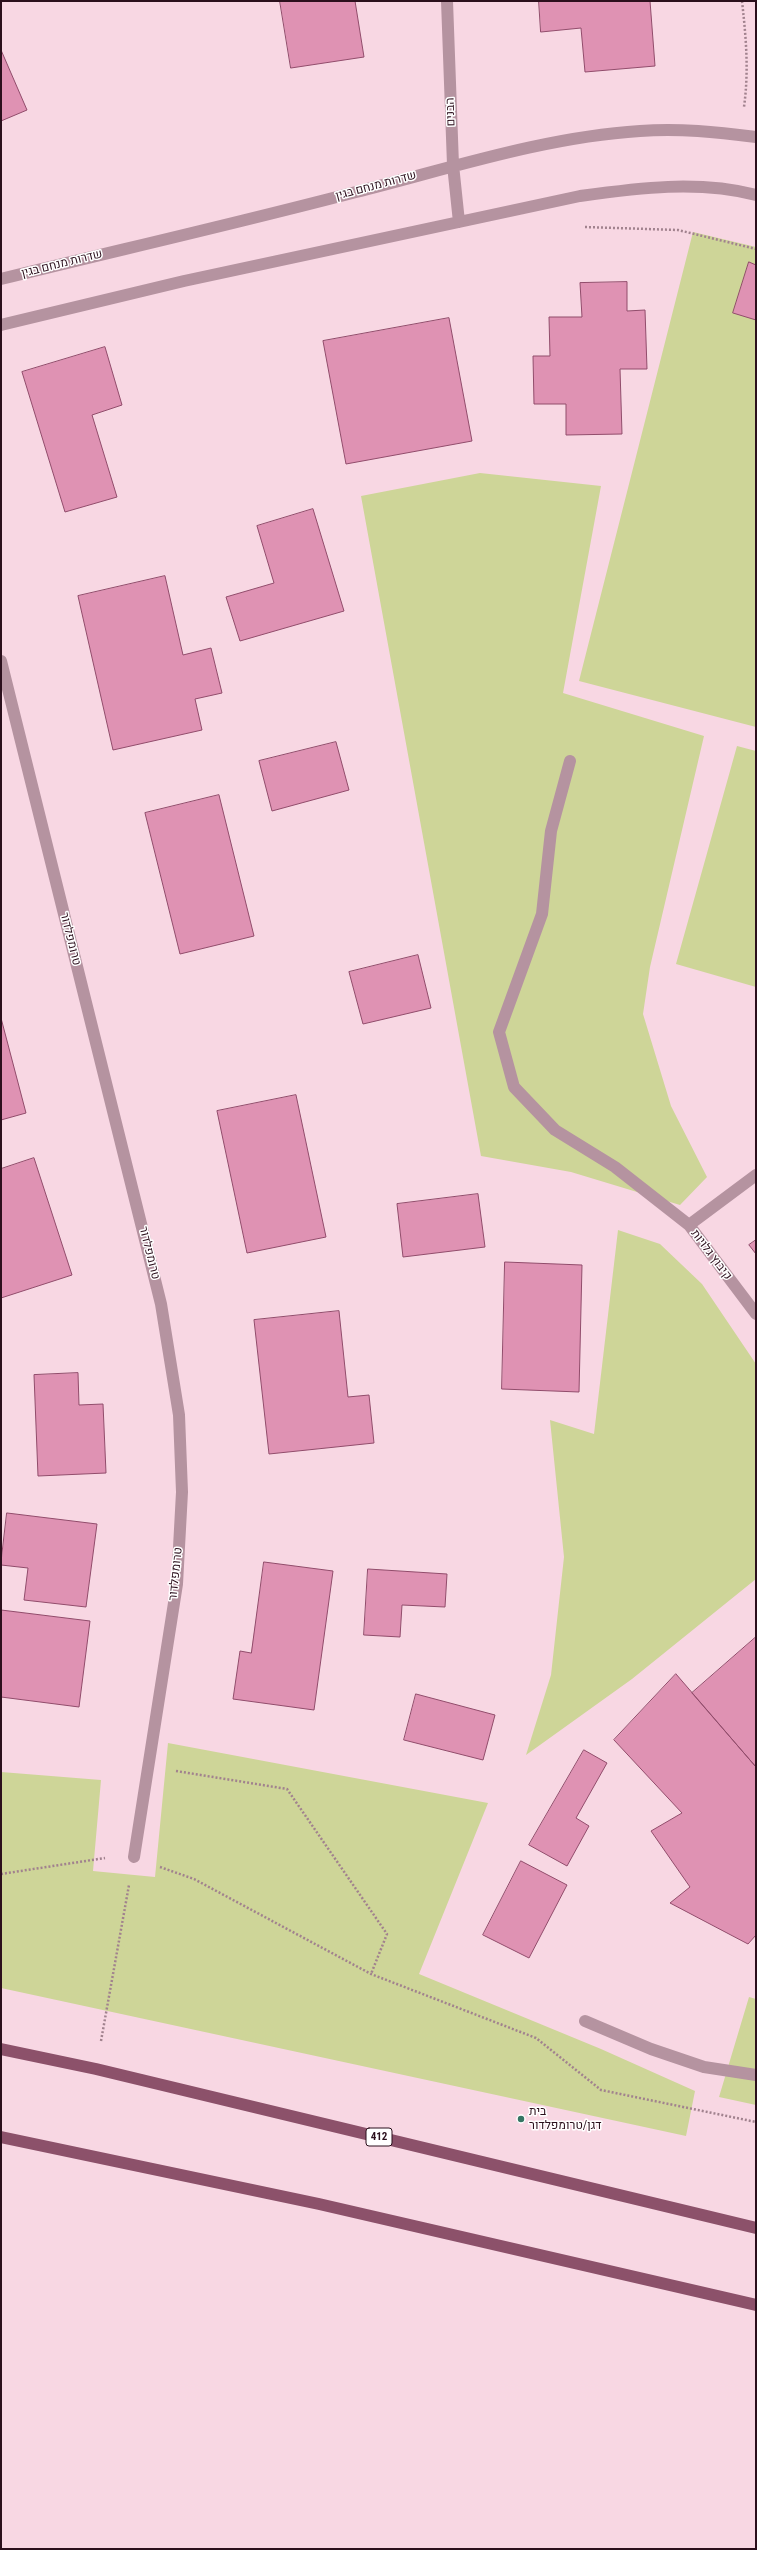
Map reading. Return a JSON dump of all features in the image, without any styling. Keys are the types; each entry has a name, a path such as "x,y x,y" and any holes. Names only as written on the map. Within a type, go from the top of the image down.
{"main road":[{"name":"412","path":"1,2049 96,2069 756,2228"},
{"path":"1,2137 326,2206 756,2305"}],"street":[{"name":"הבנים","path":"447,1 453,165 459,222"},
{"name":"שדרות מנחם בגין","path":"1,279 357,192 453,165 570,140 639,131 701,130 756,137"},
{"path":"1,325 184,281 580,196 644,187 699,187 756,195"},
{"name":"טרומפלדור","path":"1,661 161,1304 179,1415 182,1492 177,1584 134,1857"},
{"path":"570,761 551,831 542,914 499,1032 514,1087 555,1130 615,1167 688,1225"},
{"name":"קיבוץ גלויות","path":"756,1175 688,1225 756,1314"},
{"path":"585,2021 650,2049 704,2067 756,2075"}],"path":[{"path":"740,135 747,84 747,48 742,1"},
{"path":"584,226 678,230 756,249"},
{"path":"148,1767 287,1789 387,1934 372,1974"},
{"path":"96,2069 134,1857"},
{"path":"1,1874 102,1858 134,1857 194,1879 372,1974 536,2038 601,2090 756,2122"}],"green space":[{"path":"693,232 756,247 756,727 579,681"},
{"path":"480,473 601,486 563,693 704,736 650,967 643,1014 671,1106 707,1177 680,1205 571,1172 481,1156 361,496"},
{"path":"737,746 756,751 756,987 676,964"},
{"path":"618,1230 660,1244 702,1284 756,1364 756,1579 632,1679 526,1755 551,1675 564,1557 550,1420 594,1434"},
{"path":"168,1743 488,1803 419,1974 601,2049 695,2091 686,2136 1,1988 1,1772 101,1780 93,1871 155,1877"},
{"path":"749,1997 756,1999 756,2105 719,2097"}],"building":[{"path":"280,1 355,1 364,57 291,68"},
{"path":"539,1 650,1 655,66 585,72 581,28 541,32"},
{"path":"1,50 27,110 1,121"},
{"path":"749,262 756,265 756,320 733,313"},
{"path":"627,282 627,311 645,310 647,369 620,369 622,434 566,435 566,404 534,404 533,356 550,356 549,317 582,317 580,283"},
{"path":"449,318 472,441 346,464 323,341"},
{"path":"105,347 122,405 92,415 117,497 65,512 22,372"},
{"path":"313,509 344,611 240,641 226,597 274,583 257,526"},
{"path":"165,576 183,655 211,648 222,693 195,699 202,730 113,750 78,596"},
{"path":"336,742 349,790 272,811 259,761"},
{"path":"219,795 254,936 180,954 145,813"},
{"path":"418,955 431,1008 363,1024 349,972"},
{"path":"1,1018 26,1113 1,1120"},
{"path":"296,1095 326,1237 247,1253 217,1111"},
{"path":"34,1158 72,1275 1,1298 1,1169"},
{"path":"478,1194 485,1247 403,1257 397,1204"},
{"path":"756,1240 756,1254 749,1245"},
{"path":"505,1262 582,1265 579,1392 502,1389"},
{"path":"339,1311 348,1397 369,1395 374,1443 269,1454 254,1320"},
{"path":"78,1373 79,1405 103,1404 106,1473 38,1476 34,1375"},
{"path":"7,1513 97,1524 86,1607 24,1600 28,1568 1,1565"},
{"path":"264,1562 333,1571 314,1710 233,1699 240,1651 251,1653"},
{"path":"368,1569 447,1574 445,1607 402,1605 400,1637 364,1635"},
{"path":"1,1610 90,1621 79,1707 1,1697"},
{"path":"756,1637 756,1767 692,1693"},
{"path":"676,1674 756,1767 756,1935 748,1944 670,1903 690,1887 651,1831 682,1813 614,1740"},
{"path":"416,1694 495,1715 483,1760 404,1740"},
{"path":"584,1750 607,1763 576,1818 589,1826 567,1866 529,1845"},
{"path":"521,1861 567,1885 529,1958 483,1935"}],"place":[{"name":"בית דגן/טרומפלדור","path":"521,2119"}]}
